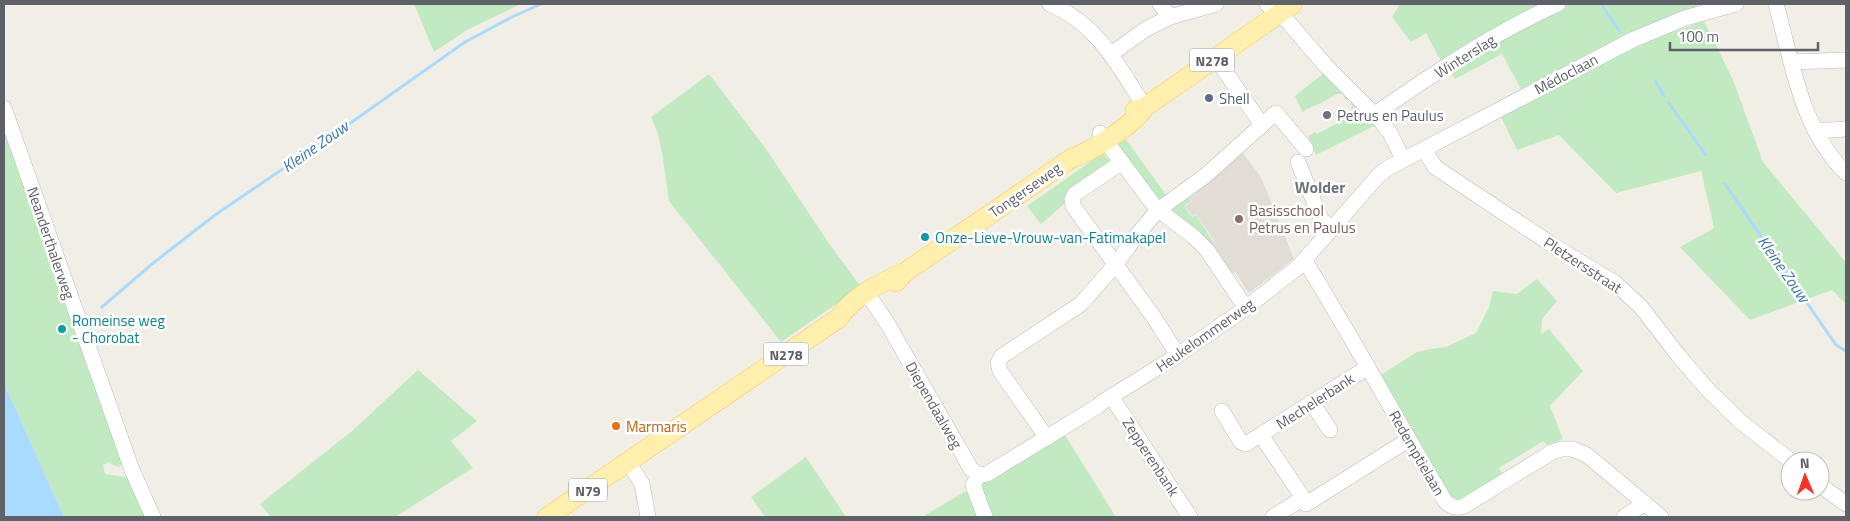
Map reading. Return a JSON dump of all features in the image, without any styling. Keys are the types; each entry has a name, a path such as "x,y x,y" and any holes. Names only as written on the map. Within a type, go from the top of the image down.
{"main road":[{"name":"Tongerseweg","path":"870,297 891,288 904,273 1072,158 1086,153 1103,136 1137,118 1145,107 1215,58 1280,7"},
{"name":"N278","path":"738,386 839,318 848,317 870,297"},
{"name":"N79","path":"547,517 738,386"}],"street":[{"path":"1050,4 1082,22 1096,35 1111,54 1145,107"},
{"path":"1160,4 1170,17"},
{"path":"1111,54 1146,29 1170,17 1216,4"},
{"name":"Winterslag","path":"1375,114 1516,24 1558,4"},
{"name":"Médoclaan","path":"1404,159 1625,43 1710,7 1736,4"},
{"path":"1776,4 1800,93 1815,131 1830,154 1846,173"},
{"path":"1280,7 1284,17 1326,66 1375,114 1390,133 1404,159"},
{"path":"1215,58 1266,121"},
{"path":"1792,62 1846,60"},
{"name":"Neanderthalerweg","path":"4,108 132,470 153,517"},
{"path":"1046,438 1000,371 998,367 999,359 1081,304 1115,266 1158,210 1204,176 1276,113 1306,149"},
{"path":"1815,131 1846,129"},
{"path":"1103,136 1158,210 1194,237 1213,246 1246,308"},
{"name":"Pletzersstraat","path":"1424,149 1435,167 1615,283 1641,307 1708,390 1741,422 1780,452"},
{"name":"Heukelommerweg","path":"979,475 987,474 1098,406 1178,355 1246,308 1304,261 1379,175 1404,159"},
{"path":"1122,162 1075,194 1072,200 1073,206 1115,266 1152,314 1178,355"},
{"path":"1298,162 1321,219 1332,229"},
{"name":"Redemptielaan","path":"1304,261 1368,367 1408,440 1453,512 1552,452 1564,449 1577,450 1587,455 1661,517"},
{"name":"Diependaalweg","path":"870,297 972,469 979,475"},
{"name":"Mechelerbank","path":"1222,411 1243,443 1248,443 1368,367"},
{"name":"Zepperenbank","path":"1111,396 1190,517"},
{"path":"1312,403 1330,430"},
{"name":"Mechelerbank","path":"1261,435 1303,498"},
{"path":"1273,517 1303,498 1306,504 1408,440"},
{"path":"628,462 642,484 648,517"},
{"path":"979,475 973,486 985,517"},
{"path":"1830,492 1846,504"},
{"path":"1624,517 1645,503"}],"shaded area":[{"name":"Basisschool Petrus en Paulus","path":"1240,149 1261,177 1294,259 1249,293 1235,272 1231,274 1211,245 1215,242 1196,214 1192,216 1185,206 1192,201 1190,198 1196,194 1194,190"}],"green space":[{"path":"414,4 521,4 467,30 434,52"},
{"path":"1400,4 1550,4 1442,63 1426,33 1411,42 1392,17"},
{"path":"1562,4 1698,4 1695,8 1650,25 1606,45 1521,89 1502,54 1455,79 1448,67"},
{"path":"1704,21 1733,80 1763,162 1844,260 1846,260 1846,304 1832,290 1750,320 1680,247 1714,228 1701,171 1616,193 1559,135 1517,150 1501,117 1626,52 1677,30"},
{"path":"1328,70 1376,125 1316,155 1308,136 1315,132 1317,134 1347,118 1350,121 1357,117 1353,109 1350,109 1353,105 1351,105 1350,100 1345,99 1343,94 1337,94 1306,109 1303,113 1295,96"},
{"path":"709,74 766,149 828,242 861,287 781,342 669,201 662,152 658,134 651,117"},
{"path":"4,120 122,464 119,467 108,462 103,464 105,474 131,478 150,517 64,517 4,383"},
{"path":"1125,138 1169,199 1160,202 1118,145"},
{"path":"1103,153 1110,161 1110,164 1041,224 1027,206"},
{"path":"1192,189 1196,193 1189,198 1191,201 1184,206 1192,217 1196,215 1214,243 1211,245 1170,212 1170,206"},
{"path":"1537,279 1557,301 1542,319 1541,334 1549,329 1583,371 1550,406 1563,439 1547,445 1543,441 1499,468 1502,473 1465,498 1458,500 1450,496 1379,376 1417,352 1446,347 1476,333 1489,307 1493,291 1517,294"},
{"path":"418,370 477,421 451,441 473,468 395,517 271,517 260,504 352,431"},
{"path":"1063,432 1116,517 988,517 978,484"},
{"path":"806,457 846,517 765,517 751,497"},
{"path":"966,491 971,495 981,517 922,517"}],"water":[{"path":"4,383 64,517 4,517"}],"waterway":[{"name":"Kleine Zouw","path":"102,307 152,264 215,215 465,42 541,4"},
{"name":"Kleine Zouw","path":"1601,4 1620,32"},
{"name":"Kleine Zouw","path":"1655,81 1664,96"},
{"name":"Kleine Zouw","path":"1668,102 1706,155"},
{"name":"Kleine Zouw","path":"1725,184 1836,345 1846,351"}],"place":[{"name":"Shell","path":"1209,98"},
{"name":"Petrus en Paulus","path":"1327,115"},
{"name":"Basisschool Petrus en Paulus","path":"1239,219"},
{"name":"Onze-Lieve-Vrouw-van-Fatimakapel","path":"925,237"},
{"name":"Romeinse weg - Chorobat","path":"62,329"},
{"name":"Marmaris","path":"616,426"}],"district":[{"name":"Wolder","path":"1320,187"}]}
